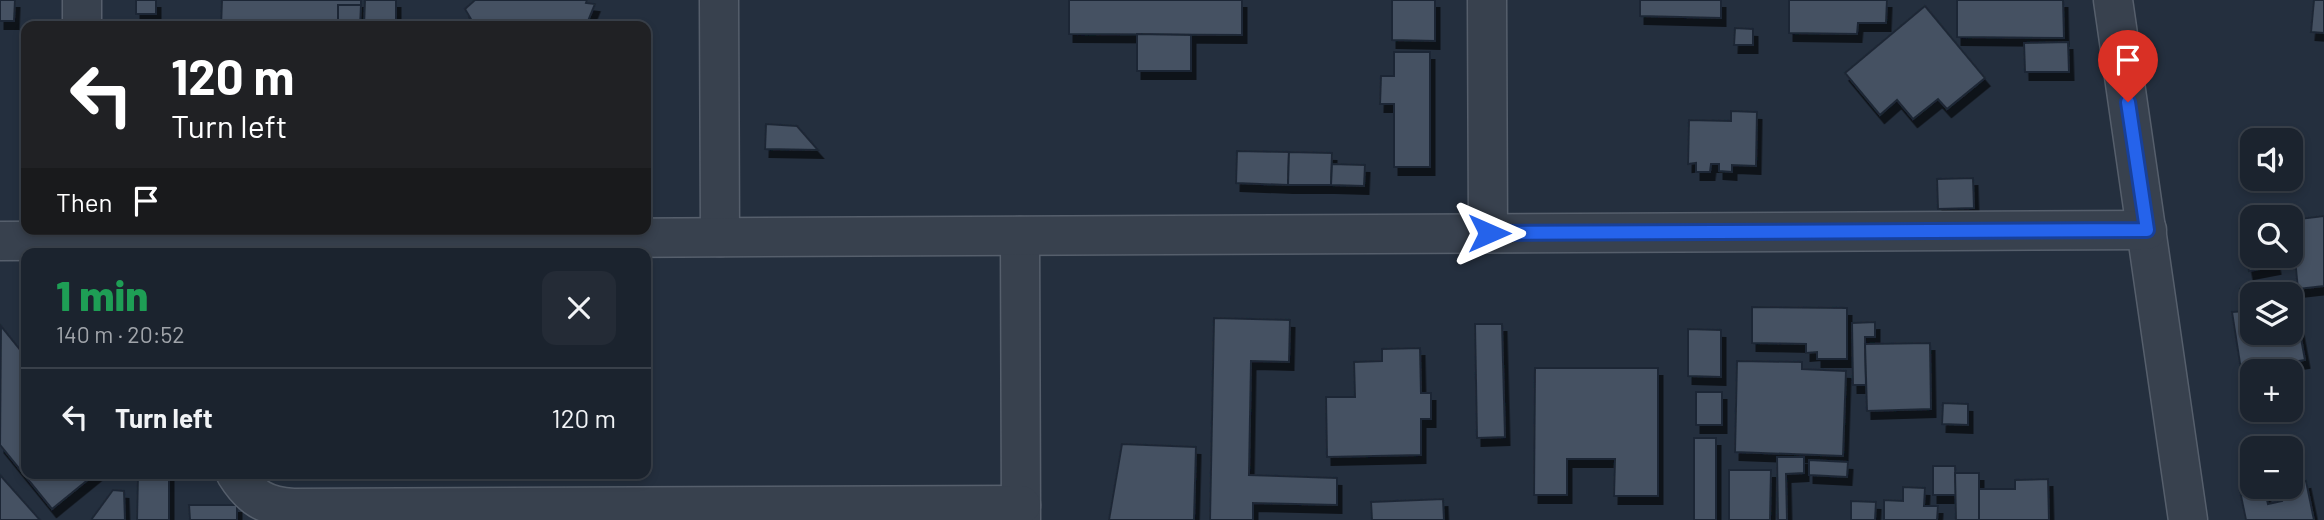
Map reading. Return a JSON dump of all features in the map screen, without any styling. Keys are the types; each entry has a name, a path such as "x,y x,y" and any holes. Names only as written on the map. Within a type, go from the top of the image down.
{"street":[{"path":"82,0 82,21"},
{"path":"719,0 720,237"},
{"path":"1487,0 1489,233"},
{"path":"2113,0 2188,520"},
{"path":"0,241 83,235 223,247 720,237 2147,230"},
{"path":"240,479 252,495 274,507 293,508 1021,513 1020,236"}],"building":[{"path":"0,0 15,0 14,21 0,21"},
{"path":"136,0 156,0 156,14 136,14"},
{"path":"222,0 361,0 361,5 338,5 338,21 221,21"},
{"path":"365,0 396,0 396,21 364,21"},
{"path":"475,0 587,0 586,3 595,4 588,21 472,21 465,9"},
{"path":"1069,0 1242,0 1242,35 1069,34"},
{"path":"1392,0 1435,0 1435,41 1392,40"},
{"path":"1640,0 1721,0 1721,18 1640,16"},
{"path":"1789,0 1887,0 1886,23 1858,23 1857,34 1789,33"},
{"path":"1957,0 2063,0 2064,38 1957,37"},
{"path":"2314,0 2324,0 2324,33 2311,32"},
{"path":"338,5 361,5 360,21 338,21"},
{"path":"1925,6 1985,78 1947,109 1938,99 1913,119 1897,100 1880,115 1845,73"},
{"path":"1735,28 1753,29 1753,45 1734,45"},
{"path":"1137,34 1191,35 1191,71 1137,71"},
{"path":"2068,42 2069,72 2025,72 2024,43"},
{"path":"1394,52 1430,52 1430,167 1394,167 1394,104 1380,104 1381,76 1394,76"},
{"path":"1731,111 1757,112 1756,166 1732,165 1732,172 1719,171 1719,164 1711,164 1710,172 1696,172 1696,163 1688,164 1689,120 1731,121"},
{"path":"766,124 797,126 818,150 765,149"},
{"path":"1237,151 1289,152 1288,185 1236,183"},
{"path":"1289,152 1332,153 1331,185 1288,185"},
{"path":"1332,164 1365,165 1364,186 1331,185"},
{"path":"1973,178 1974,208 1938,209 1937,179"},
{"path":"2324,216 2324,286 2303,288 2303,282 2297,282 2296,268 2303,268 2303,219"},
{"path":"1752,307 1847,308 1847,359 1817,359 1817,352 1806,353 1806,344 1752,343"},
{"path":"2240,311 2240,345 2302,345 2305,360 2240,359 2240,364 2232,312"},
{"path":"1214,318 1290,320 1289,362 1251,361 1249,475 1337,478 1337,505 1253,503 1253,520 1210,520"},
{"path":"1875,322 1875,337 1865,337 1866,385 1853,385 1852,323"},
{"path":"1475,324 1502,324 1505,437 1477,438"},
{"path":"1,326 21,351 21,471 0,445"},
{"path":"1688,329 1721,330 1721,377 1688,376"},
{"path":"1930,343 1931,409 1867,411 1865,344"},
{"path":"1420,348 1421,393 1431,393 1431,419 1421,419 1421,455 1327,457 1326,397 1355,397 1354,362 1382,361 1382,349"},
{"path":"1737,361 1802,362 1802,369 1846,371 1843,456 1735,452"},
{"path":"1535,368 1658,368 1658,496 1614,496 1615,459 1567,459 1567,495 1534,495"},
{"path":"1696,392 1722,392 1722,425 1696,425"},
{"path":"1943,403 1968,404 1968,425 1942,424"},
{"path":"1694,438 1716,438 1716,520 1694,520"},
{"path":"1122,444 1196,447 1194,520 1109,520"},
{"path":"1777,457 1804,457 1804,473 1786,474 1787,520 1778,520"},
{"path":"1809,460 1848,462 1847,477 1809,475"},
{"path":"1933,466 1955,466 1956,495 1933,495"},
{"path":"1729,470 1771,470 1770,520 1729,520"},
{"path":"1955,473 1979,473 1979,520 1956,520"},
{"path":"0,475 40,520 0,520"},
{"path":"28,479 89,479 52,509"},
{"path":"138,479 169,479 169,520 137,520"},
{"path":"2048,479 2049,520 1979,520 1979,489 2015,489 2015,480"},
{"path":"2306,481 2314,520 2246,520 2242,499 2267,499 2268,504 2282,499 2303,499 2303,482"},
{"path":"1903,487 1925,488 1924,506 1938,506 1937,520 1884,520 1884,500 1903,501"},
{"path":"113,490 124,491 125,520 91,520"},
{"path":"1443,499 1444,520 1372,520 1371,502"},
{"path":"1851,501 1876,502 1875,520 1851,520"},
{"path":"189,505 237,505 237,520 190,520"}],"route":[{"path":"1489,233 2147,230 2128,102"}]}
